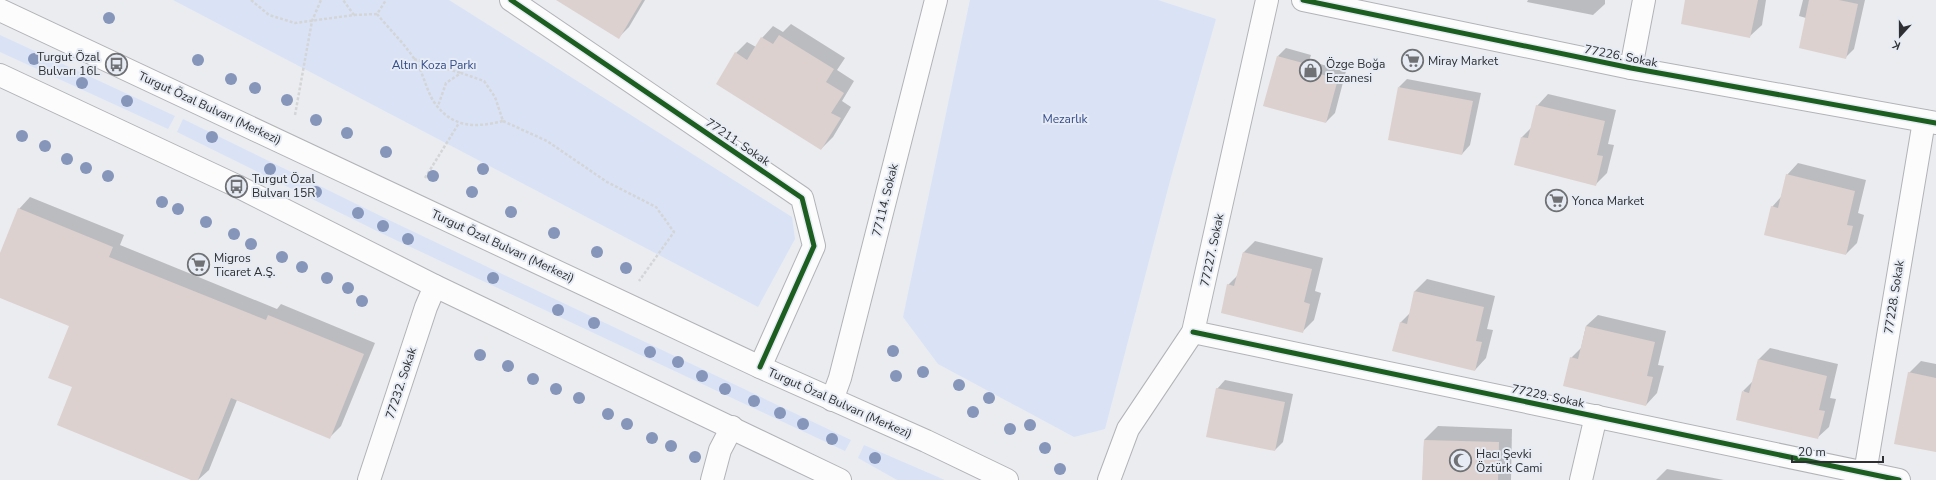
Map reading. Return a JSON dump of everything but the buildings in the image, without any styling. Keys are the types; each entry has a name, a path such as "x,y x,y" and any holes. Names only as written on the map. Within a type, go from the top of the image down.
{"street":[{"name":"77211. Sokak","path":"511,0 802,198 814,246 760,367"},
{"name":"77114. Sokak","path":"832,400 840,378 936,0"},
{"name":"77227. Sokak","path":"1109,480 1128,429 1193,332 1267,0"},
{"name":"77226. Sokak","path":"1303,0 1631,68 1930,122"},
{"path":"1631,68 1644,0"},
{"name":"Turgut Özal Bulvarı (Merkezi)","path":"0,10 760,367 926,441 1007,480"},
{"path":"0,75 237,186 435,286 840,480"},
{"name":"77228. Sokak","path":"1865,473 1930,122"},
{"name":"77232. Sokak","path":"369,480 426,307 435,286"},
{"name":"77229. Sokak","path":"1193,332 1899,480"},
{"path":"1581,480 1596,416"},
{"path":"712,480 720,450 732,427"}],"path":[{"path":"251,0 269,15 295,23 354,15 377,14"},
{"path":"295,115 312,21 321,0"},
{"path":"343,0 354,15"},
{"path":"377,14 386,0"},
{"path":"377,14 414,60 438,106 448,117 459,123 483,126 503,121 546,141 607,182 656,207 674,232 638,284"},
{"path":"414,60 484,81 495,97 503,121"},
{"path":"438,106 446,84 461,73"},
{"path":"425,178 459,123"}],"green space":[{"name":"Altın Koza Parkı","path":"173,0 449,0 792,217 795,239 758,307"},
{"name":"Mezarlık","path":"970,0 1158,0 1216,19 1171,177 1105,429 1074,437 938,364 903,317"},
{"path":"0,35 175,116 168,129 0,52"},
{"path":"183,119 391,221 851,440 845,451 383,234 177,132"},
{"path":"864,445 945,480 897,480 858,458"}],"cycle path":[{"path":"511,0 802,198 814,246 760,367"},
{"path":"1303,0 1631,68 1936,123"},
{"path":"1193,332 1899,480"}],"place":[{"name":"Miray Market","path":"1413,61"},
{"name":"Turgut Özal Bulvarı 16L","path":"116,64"},
{"name":"Özge Boğa Eczanesi","path":"1310,71"},
{"name":"Turgut Özal Bulvarı 15R","path":"237,186"},
{"name":"Yonca Market","path":"1557,201"},
{"name":"Migros Ticaret A.Ş.","path":"199,265"},
{"name":"Hacı Şevki Öztürk Cami","path":"1461,461"}]}
